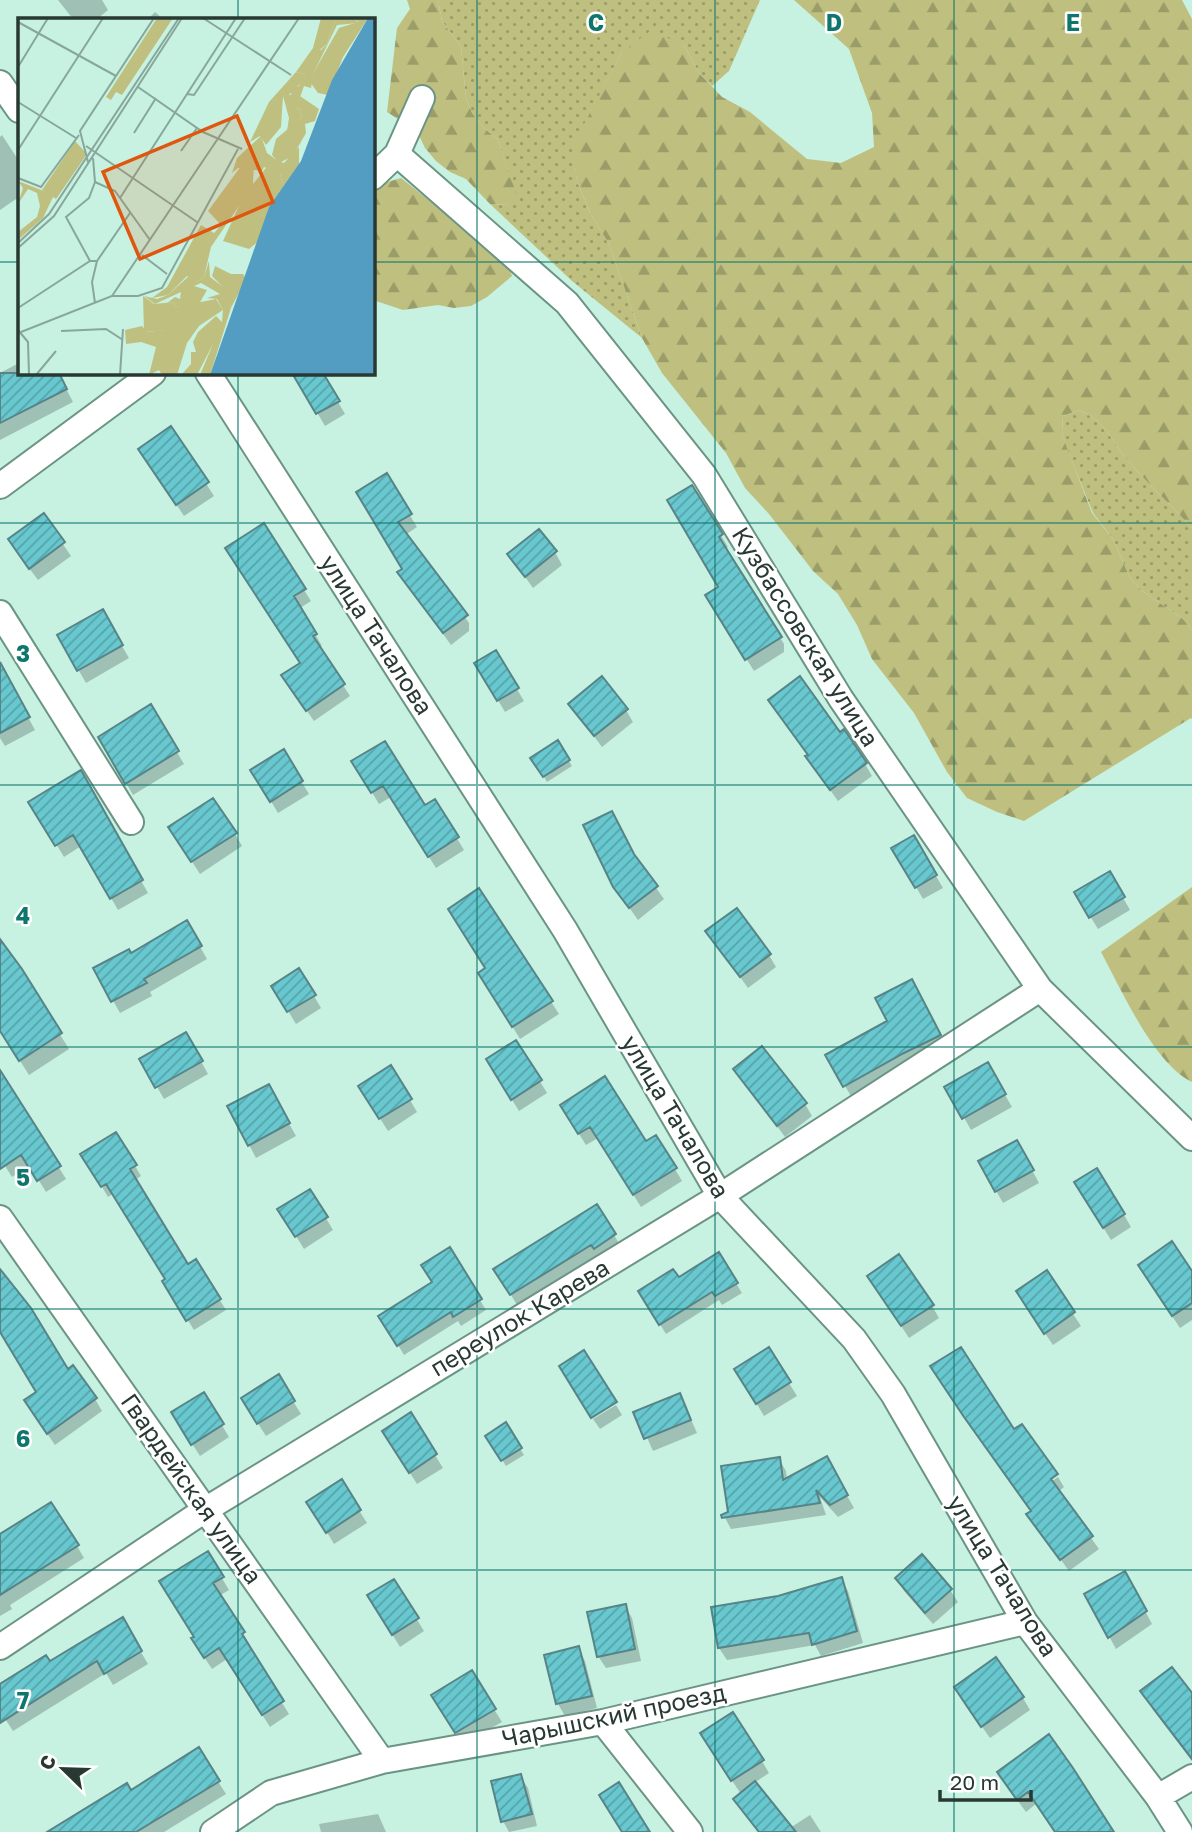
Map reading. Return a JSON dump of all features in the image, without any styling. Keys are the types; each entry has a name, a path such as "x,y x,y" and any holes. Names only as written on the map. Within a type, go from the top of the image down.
{"street":[{"path":"0,83 18,109"},
{"path":"374,176 397,154 422,98"},
{"name":"Кузбассовская улица","path":"397,154 568,303 704,475 841,699 1040,989 1192,1138"},
{"path":"0,486 152,374"},
{"name":"улица Тачалова","path":"209,374 565,930 720,1196 854,1339 893,1394 1025,1622 1158,1797 1180,1832"},
{"path":"0,613 131,822"},
{"name":"переулок Карева","path":"0,1647 205,1510 720,1196 1040,989"},
{"name":"Гвардейская улица","path":"0,1218 382,1760"},
{"name":"Чарышский проезд","path":"213,1832 271,1793 382,1760 603,1722 1025,1622"},
{"path":"603,1722 690,1832"},
{"path":"1158,1797 1192,1777"}],"green space":[{"path":"407,0 438,0 442,21 461,47 466,98 472,113 498,140 516,193 507,205 490,204 466,179 450,172 436,161 425,148 417,131 387,112 397,28 410,9"},
{"path":"438,0 760,0 729,71 712,86 699,73 683,43 622,52 573,147 577,181 590,213 609,244 642,338 572,281 490,204 507,205 515,192 498,140 472,113 466,98 461,47 442,21"},
{"path":"794,0 1182,0 1192,19 1192,528 1127,460 1096,420 1079,410 1063,416 1062,432 1092,513 1113,539 1130,578 1141,590 1183,619 1192,630 1192,719 1024,821 967,798 947,772 914,713 872,659 857,625 838,594 813,571 745,488 726,453 662,373 642,338 609,244 590,213 577,181 572,147 622,52 649,32 683,43 699,73 722,97 750,112 807,159 841,163 874,147 872,113 849,49"},
{"path":"401,178 441,210 473,224 492,255 507,261 512,276 487,297 471,306 454,308 438,305 403,310 374,300 374,189"},
{"path":"1079,410 1102,426 1127,460 1192,528 1192,630 1183,619 1141,590 1130,578 1113,539 1093,513 1062,432 1063,416"},
{"path":"1192,887 1192,1082 1178,1073 1152,1043 1101,952"}],"building":[{"path":"0,373 60,374 67,389 0,423"},
{"path":"293,374 324,374 340,401 316,414"},
{"path":"171,426 209,482 176,505 138,449"},
{"path":"387,473 412,514 398,522 468,615 443,633 397,572 402,569 356,492"},
{"path":"692,485 723,534 719,537 782,637 745,660 705,595 718,587 667,500"},
{"path":"44,513 65,542 29,569 8,539"},
{"path":"264,523 306,589 294,596 317,634 313,636 345,684 306,711 281,675 300,663 225,548"},
{"path":"539,529 557,551 525,577 507,554"},
{"path":"103,609 123,645 77,671 57,635"},
{"path":"496,650 519,688 497,701 474,663"},
{"path":"0,662 30,717 0,733"},
{"path":"602,676 628,709 594,736 568,704"},
{"path":"800,676 840,732 844,729 867,763 830,790 768,700"},
{"path":"151,704 179,751 125,784 98,737"},
{"path":"558,740 570,760 543,777 530,758"},
{"path":"385,741 425,805 435,799 459,837 428,857 383,786 371,793 351,761"},
{"path":"284,749 303,781 270,802 250,770"},
{"path":"81,770 143,880 110,899 73,835 55,846 28,802"},
{"path":"213,798 237,833 191,862 168,827"},
{"path":"612,811 634,854 658,886 629,908 613,887 583,825"},
{"path":"914,835 937,875 915,888 891,848"},
{"path":"1110,871 1125,897 1089,918 1074,892"},
{"path":"479,888 553,1001 512,1027 478,973 485,968 448,909"},
{"path":"737,908 771,954 740,977 705,931"},
{"path":"187,920 202,946 144,979 147,983 111,1002 93,968 129,949 131,953"},
{"path":"0,939 62,1033 19,1061 0,1031"},
{"path":"299,968 316,995 287,1012 271,986"},
{"path":"912,979 941,1035 843,1087 825,1055 887,1021 875,998"},
{"path":"186,1032 203,1061 155,1088 139,1059"},
{"path":"516,1040 542,1080 511,1100 486,1059"},
{"path":"762,1046 807,1103 777,1126 733,1069"},
{"path":"988,1062 1006,1094 962,1119 944,1087"},
{"path":"391,1065 412,1099 379,1119 358,1086"},
{"path":"0,1070 61,1166 37,1181 21,1155 0,1169"},
{"path":"605,1076 646,1141 656,1135 677,1168 633,1195 590,1127 578,1134 560,1105"},
{"path":"269,1084 290,1123 248,1146 227,1106"},
{"path":"116,1132 137,1165 130,1169 188,1264 196,1259 221,1299 186,1321 162,1281 165,1279 106,1184 101,1187 80,1154"},
{"path":"1017,1140 1034,1170 995,1192 978,1161"},
{"path":"1097,1168 1125,1214 1103,1228 1074,1182"},
{"path":"310,1189 328,1217 295,1237 277,1209"},
{"path":"597,1204 616,1234 594,1249 591,1245 510,1295 493,1269"},
{"path":"1172,1241 1192,1271 1192,1303 1172,1316 1138,1265"},
{"path":"450,1247 482,1299 453,1317 451,1312 397,1346 378,1316 432,1282 421,1265"},
{"path":"719,1252 738,1283 715,1296 712,1292 659,1325 638,1291 673,1269 679,1277"},
{"path":"899,1254 934,1305 901,1326 867,1276"},
{"path":"0,1269 31,1308 68,1369 73,1365 97,1398 47,1434 24,1400 36,1392 0,1332"},
{"path":"1047,1270 1075,1312 1044,1334 1016,1291"},
{"path":"769,1347 791,1382 756,1404 734,1369"},
{"path":"961,1347 1014,1429 1022,1424 1058,1474 1051,1479 1093,1536 1060,1560 1026,1514 1031,1511 930,1366"},
{"path":"584,1350 617,1402 591,1418 559,1366"},
{"path":"279,1374 295,1401 257,1424 241,1398"},
{"path":"204,1392 224,1424 191,1445 171,1412"},
{"path":"680,1393 691,1420 644,1439 633,1412"},
{"path":"411,1412 437,1454 409,1473 382,1431"},
{"path":"506,1422 522,1448 501,1461 485,1436"},
{"path":"827,1456 848,1495 830,1505 816,1490 820,1503 722,1518 721,1515 728,1512 721,1466 780,1457 783,1480"},
{"path":"342,1479 361,1510 326,1533 306,1502"},
{"path":"51,1502 79,1545 0,1595 0,1534"},
{"path":"208,1551 224,1577 213,1583 245,1632 242,1634 284,1701 262,1715 219,1648 204,1658 159,1581"},
{"path":"922,1554 952,1589 925,1613 895,1578"},
{"path":"1125,1571 1147,1611 1108,1638 1084,1594"},
{"path":"842,1577 857,1631 812,1645 809,1633 718,1648 711,1607 778,1596"},
{"path":"394,1579 419,1618 392,1635 367,1595"},
{"path":"626,1604 635,1649 597,1657 587,1612"},
{"path":"123,1617 142,1651 104,1674 97,1661 0,1723 0,1684 46,1655 50,1661"},
{"path":"579,1646 592,1696 556,1704 544,1655"},
{"path":"996,1657 1024,1697 981,1727 954,1687"},
{"path":"1172,1667 1192,1693 1192,1759 1140,1691"},
{"path":"472,1670 496,1709 455,1733 431,1695"},
{"path":"733,1712 764,1760 731,1781 700,1733"},
{"path":"1049,1734 1114,1832 1055,1832 1028,1792 1017,1800 997,1772"},
{"path":"199,1747 220,1781 136,1832 47,1832 127,1783 131,1790"},
{"path":"521,1774 532,1814 501,1822 491,1781"},
{"path":"755,1781 796,1832 759,1832 733,1799"},
{"path":"619,1782 650,1832 622,1832 599,1795"}]}
